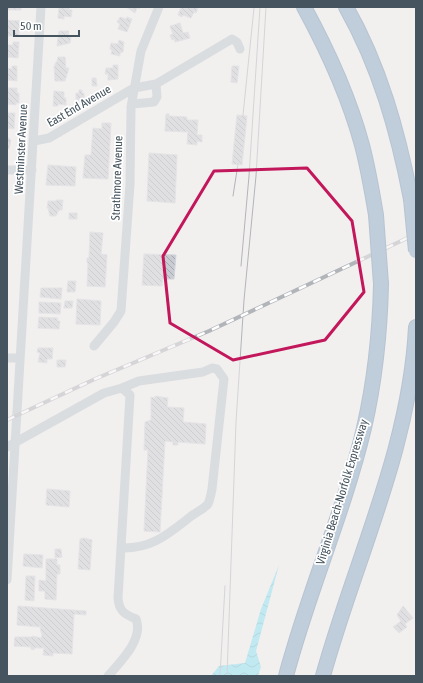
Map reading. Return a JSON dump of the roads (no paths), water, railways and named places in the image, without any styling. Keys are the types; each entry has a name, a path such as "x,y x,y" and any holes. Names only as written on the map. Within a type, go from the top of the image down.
{"highway":[{"name":"Virginia Beach-Norfolk Expressway","path":"286,676 305,609 336,518 364,428 374,381 379,339 381,284 376,215 364,152 352,114 330,57 304,7"},
{"path":"346,7 368,53 387,101 403,159 411,199 416,251"},
{"path":"323,676 341,615 382,496 401,433 415,354 416,327"}],"street":[{"name":"Westminster Avenue","path":"7,580 41,7"},
{"name":"Strathmore Avenue","path":"94,346 114,322 120,311 130,184 132,104 134,88 141,51 159,7"},
{"path":"132,104 154,102 157,97 156,84 232,39 237,42 240,49"},
{"name":"East End Avenue","path":"34,141 48,138 134,88 156,84"},
{"path":"7,170 32,170"},
{"path":"7,358 20,358"},
{"path":"7,447 15,441 104,393 139,381 203,372 212,368 217,369 224,379 212,489 209,502 203,509 194,514 160,540 135,548 121,548"},
{"path":"108,676 132,645 139,627 136,618 124,614 118,607 130,395 122,388"}],"water":[{"path":"279,565 256,651 261,667 258,676 211,676 219,666 245,663 261,609"}],"tram line":[{"path":"241,266 249,176 260,7"},
{"path":"227,676 236,422 244,300 256,176 266,7"},
{"path":"243,115 254,8"},
{"path":"233,196 238,164"},
{"path":"220,676 225,586"}],"railway":[{"path":"7,420 95,379 209,331 416,234"}]}
